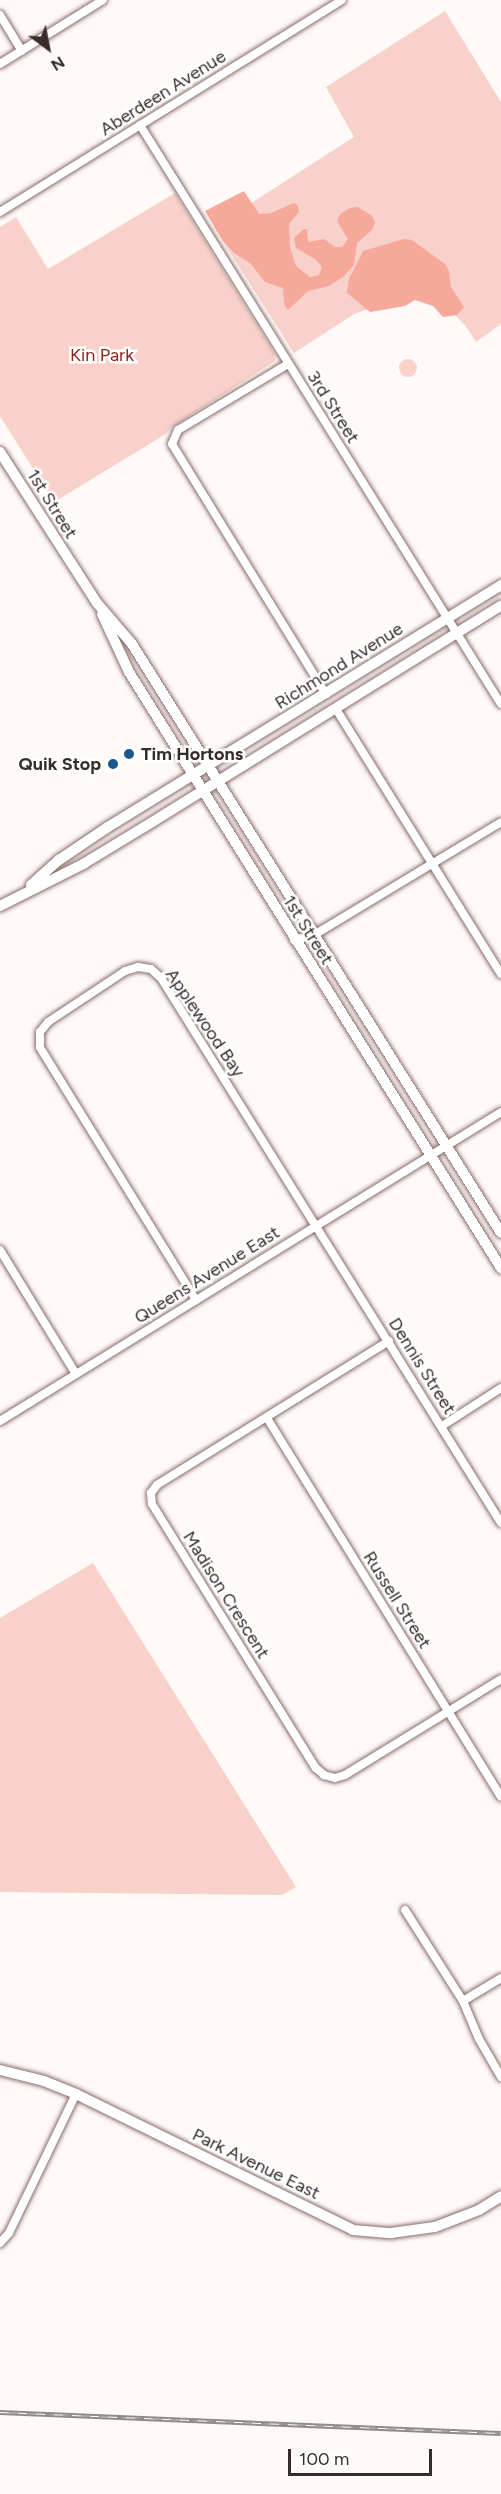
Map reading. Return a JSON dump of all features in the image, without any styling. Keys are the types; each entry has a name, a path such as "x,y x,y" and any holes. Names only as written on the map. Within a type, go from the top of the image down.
{"main road":[{"name":"1st Street","path":"0,452 97,603 132,644 501,1233"},
{"name":"Richmond Avenue","path":"19,894 67,854 501,585"},
{"name":"1st Street","path":"97,603 129,672 294,940 501,1268"},
{"name":"Richmond Avenue","path":"19,894 84,862 203,791 501,606"},
{"path":"0,906 19,894"},
{"name":"Park Avenue East","path":"0,2070 44,2081 75,2094 353,2230 391,2233 435,2227 479,2211 501,2196"}],"street":[{"path":"0,64 103,0"},
{"name":"Aberdeen Avenue","path":"0,212 342,0"},
{"path":"0,15 22,51"},
{"name":"3rd Street","path":"140,125 501,704"},
{"path":"288,364 178,430 174,436 175,450 326,694"},
{"path":"336,709 501,974"},
{"path":"294,940 314,935 501,822"},
{"name":"Applewood Bay","path":"196,1300 40,1047 40,1032 48,1022 125,971 138,967 151,969 161,978 316,1226"},
{"name":"Queens Avenue East","path":"0,1420 429,1155 501,1113"},
{"name":"Dennis Street","path":"316,1226 501,1523"},
{"path":"0,1250 76,1374"},
{"name":"Madison Crescent","path":"389,1341 157,1485 151,1493 152,1504 316,1768 324,1775 335,1778 345,1775 501,1679"},
{"path":"442,1426 501,1388"},
{"name":"Russell Street","path":"267,1418 501,1797"},
{"path":"405,1910 463,2001 479,2039 501,2077"},
{"path":"463,2001 501,1978"},
{"path":"0,2243 9,2233 75,2094"}],"green space":[{"path":"445,11 501,102 501,324 476,342 465,325 452,312 432,301 397,299 354,314 294,353 214,227 354,137 326,87"},
{"name":"Kin Park","path":"175,193 275,354 275,361 171,428 166,434 54,502 0,416 0,227 16,217 48,269"},
{"path":"408,359 414,362 417,368 414,374 408,377 402,374 399,368 402,362"},
{"path":"93,1563 296,1887 282,1895 0,1892 0,1618"}],"shaded area":[{"path":"244,191 259,214 271,213 294,203 298,206 299,212 289,224 290,247 296,266 310,277 319,275 322,267 315,259 296,248 294,238 304,229 307,229 308,242 324,239 335,247 342,247 348,239 337,221 340,214 350,208 358,207 372,216 375,222 372,230 357,243 354,265 343,277 329,286 308,291 288,310 284,304 283,288 265,282 250,263 234,253 223,241 205,211"},
{"path":"404,239 412,240 445,264 449,271 451,287 464,307 457,315 443,317 433,306 415,300 405,306 370,312 347,293 349,279 363,251"}],"railway":[{"path":"0,2412 501,2433"}],"place":[{"name":"Tim Hortons","path":"129,754"},
{"name":"Quik Stop","path":"113,764"}]}
